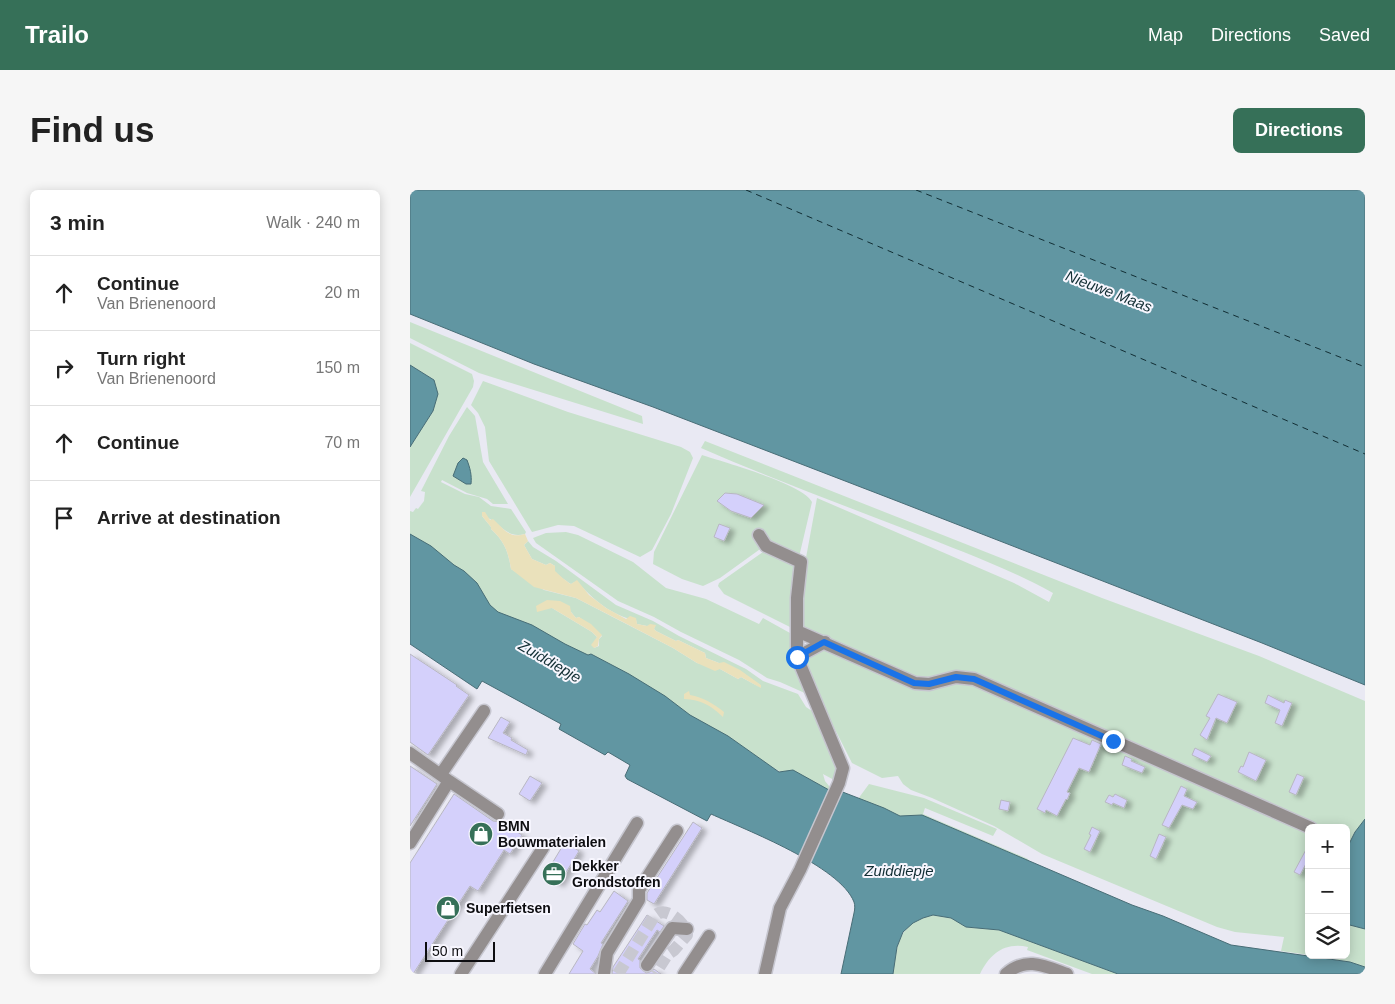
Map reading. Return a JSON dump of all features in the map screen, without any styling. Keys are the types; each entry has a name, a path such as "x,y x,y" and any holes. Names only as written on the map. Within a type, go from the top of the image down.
{"street":[{"path":"759,535 766,546 801,562 797,598 797,657 843,768 839,783 800,870 780,908 765,974"},
{"path":"797,631 914,683 929,684 956,677 974,679 1305,825"},
{"path":"797,657 824,642"},
{"path":"410,843 445,777 484,711"},
{"path":"410,753 498,814"},
{"path":"545,974 637,823"},
{"path":"604,974 606,953 639,900 639,890 676,831"},
{"path":"461,974 543,848"},
{"path":"647,965 672,928 687,929"},
{"path":"684,974 709,936"},
{"path":"1006,974 1013,967 1024,964 1038,964 1066,974"}],"green space":[{"path":"410,322 642,416 643,424 479,373 410,338"},
{"path":"410,343 472,374 474,381 473,387 410,497 410,447 433,411 434,380 410,365"},
{"path":"483,381 568,412 681,447 690,452 693,458 671,514 652,550 640,557 574,526 558,525 532,532 489,461 485,427 478,413 471,405"},
{"path":"467,407 475,416 483,462 508,504 493,504 487,499 467,493 442,480 441,482 465,494 479,497 491,506 511,509 526,532 525,534 518,535 507,532 493,521 482,516 503,543 511,569 544,590 576,598 673,648 697,663 720,669 738,679 741,677 761,688 719,663 706,658 705,653 656,631 654,629 655,625 637,624 636,620 619,615 603,606 577,581 571,584 554,571 555,566 550,563 546,565 532,559 524,545 528,541 533,547 556,561 616,605 653,621 746,669 763,681 798,694 806,707 812,711 837,771 834,780 823,774 829,790 840,791 858,799 869,784 924,798 997,829 993,836 925,808 923,814 1028,859 1030,864 830,795 788,773 779,771 716,738 497,613 410,555 410,511 413,512 416,508 418,509 424,501 425,492 421,491 449,436","holes":["552,608 571,612 576,618 579,617 602,636 599,639 599,646 594,648 597,637 592,632"]},
{"path":"705,441 1102,598 1259,656 1365,701 1365,819 1350,842 1350,824 1305,824 1305,954 1281,951 1284,937 1235,932 1217,927 1042,854 994,826 911,790 903,784 898,776 882,778 852,763 805,670 805,661 812,652 829,648 911,685 930,686 951,681 966,681 981,684 1018,701 1020,697 982,679 972,677 949,676 926,682 907,678 800,629 801,585 817,498 1014,583 1049,602 1053,593 983,560 701,448"},
{"path":"702,455 779,481 806,495 812,502 799,557 763,547 720,578 703,586 682,579 653,564 654,552"},
{"path":"566,532 578,535 633,562 666,588 706,599 759,624 763,618 790,633 792,658 807,694 767,678 739,660 618,601 536,543 533,538 546,533"},
{"path":"767,549 797,564 794,626 790,627 724,594 718,586 719,583"},
{"path":"933,915 951,918 966,927 999,930 1118,974 1092,974 1027,950 1028,947 1012,946 993,955 980,974 893,974 898,944 906,929 913,923"},
{"path":"1350,925 1365,929 1365,967 1332,959 1350,959"}],"sand":[{"path":"482,512 485,512 490,520 493,519 511,534 525,534 528,541 524,545 532,559 546,565 550,563 555,566 555,571 571,584 577,580 589,595 606,608 626,619 630,616 636,618 637,624 656,625 654,629 656,631 705,653 706,658 719,663 724,662 740,670 761,685 761,688 741,677 738,679 720,669 715,671 697,663 673,648 576,598 534,587 511,569 505,547 482,516"},
{"path":"547,600 560,601 570,606 571,612 576,618 579,617 591,624 602,635 598,646 594,648 591,645 597,637 592,632 552,608 537,612 536,606"},
{"path":"689,691 690,695 704,699 724,712 723,717 705,704 684,699 684,694"}],"water":[{"name":"Nieuwe Maas","path":"410,190 1365,190 1365,685 897,501 653,407 534,364 410,314"},
{"path":"410,365 434,380 438,394 433,411 410,447"},
{"path":"463,458 467,460 469,466 471,484 466,484 453,476 458,463"},
{"name":"Zuiddiepje","path":"410,534 431,546 464,571 477,583 490,605 498,612 532,625 565,644 588,655 591,654 629,674 665,696 690,715 728,736 779,772 793,770 829,790 840,791 900,816 922,815 1132,905 1231,945 1305,956 1305,959 1329,959 1350,962 1365,967 1365,974 1118,974 999,930 966,927 951,918 933,915 913,923 903,932 897,947 893,974 841,974 855,906 845,889 831,875 768,839 711,814 707,821 627,779 625,776 630,765 608,752 605,755 559,729 561,724 482,681 477,689 410,644"},
{"path":"1365,819 1365,929 1350,925 1350,842"}],"building":[{"path":"725,493 737,494 764,505 751,518 731,511 717,501"},
{"path":"719,524 730,528 724,541 714,537"},
{"path":"410,654 469,695 428,755 410,742"},
{"path":"1218,694 1237,702 1227,723 1216,718 1207,740 1200,735 1210,718 1206,716"},
{"path":"1268,695 1284,703 1285,700 1292,703 1282,726 1275,723 1280,710 1265,703"},
{"path":"501,717 510,722 503,733 528,750 526,755 488,738"},
{"path":"1073,738 1090,745 1092,740 1101,744 1089,772 1079,768 1067,792 1070,793 1067,800 1057,816 1046,810 1045,813 1037,809"},
{"path":"1195,748 1211,756 1207,762 1192,755"},
{"path":"1249,752 1266,760 1256,781 1238,772 1241,766 1243,767"},
{"path":"1125,756 1145,767 1142,773 1122,765"},
{"path":"410,766 437,784 410,826"},
{"path":"1297,774 1304,777 1296,795 1289,792"},
{"path":"530,776 542,783 530,801 519,794"},
{"path":"1181,786 1187,789 1184,796 1197,802 1193,809 1182,805 1169,828 1162,825"},
{"path":"454,794 493,821 501,822 522,835 510,854 504,850 478,891 470,886 413,974 410,974 410,863"},
{"path":"1115,794 1127,800 1124,808 1105,802 1109,795 1113,797"},
{"path":"1001,800 1010,802 1008,811 999,809"},
{"path":"693,822 702,828 654,904 647,900 647,893"},
{"path":"1092,827 1100,831 1090,852 1084,849 1091,835 1089,834"},
{"path":"1159,834 1166,837 1156,859 1150,856"},
{"path":"565,842 579,851 559,884 545,875"},
{"path":"1305,851 1305,866 1300,875 1294,872"},
{"path":"614,891 628,901 601,943 603,944 598,956 590,969 596,974 569,974 583,951 573,944 585,924 587,925 597,910 600,912"},
{"path":"647,915 664,926 660,932 657,930 638,959 640,960 640,968 646,973 654,969 661,974 612,974 613,967"}],"ferry route":[{"path":"746,190 1365,454"},
{"path":"916,190 1365,367"}],"tunnel":[{"path":"618,974 653,918 658,913 663,912 677,918 684,926 687,935 667,955 655,974"}],"place":[{"name":"BMN Bouwmaterialen","path":"481,834"},
{"name":"Dekker Grondstoffen","path":"554,874"},
{"name":"Superfietsen","path":"448,908"}],"route":[{"path":"797,657 824,642 914,683 929,684 956,677 974,679 1113,741"}]}
